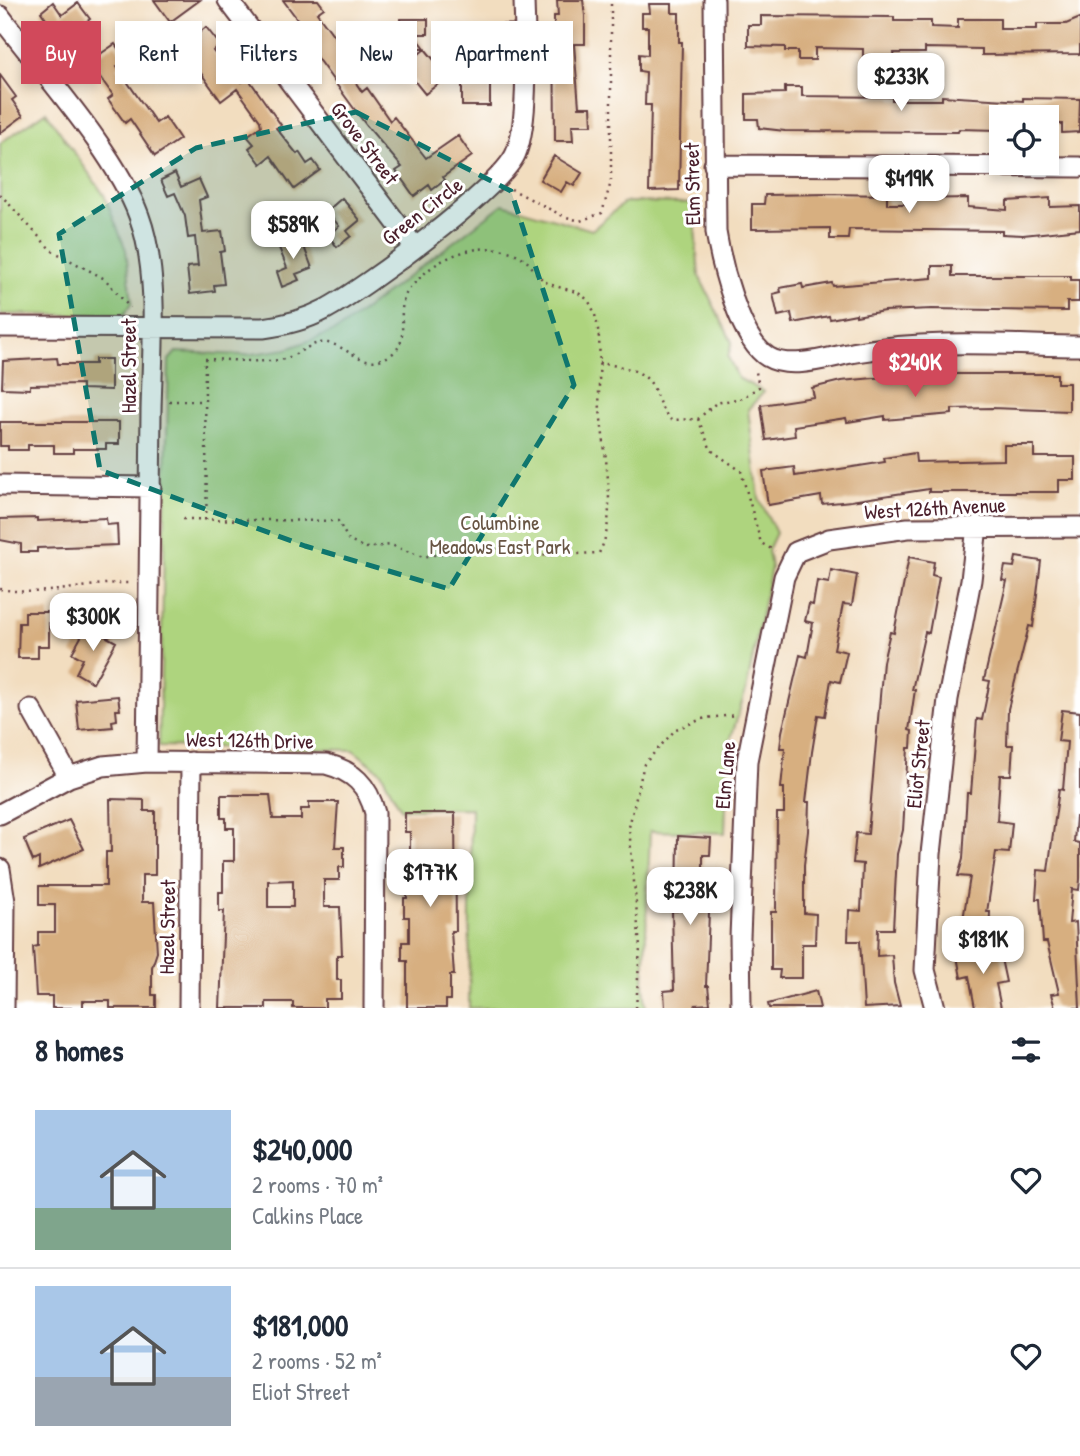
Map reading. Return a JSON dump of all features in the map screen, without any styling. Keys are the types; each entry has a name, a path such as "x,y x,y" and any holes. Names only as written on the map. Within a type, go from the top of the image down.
{"street":[{"name":"Grove Street","path":"228,0 414,246"},
{"name":"Green Circle","path":"524,0 525,21"},
{"name":"Elm Street","path":"713,0 714,217 722,265 761,362"},
{"name":"Hazel Street","path":"0,16 93,139 135,207 150,261 147,762"},
{"name":"Green Circle","path":"0,327 263,328 287,324 326,309 414,246 506,172 518,145 524,84"},
{"path":"714,165 1080,167"},
{"path":"761,362 792,362 913,345 1080,346"},
{"path":"0,485 150,487"},
{"name":"Eliot Street","path":"935,1008 925,970 931,854 948,699 971,580 977,526"},
{"name":"West 126th Avenue","path":"794,556 829,539 908,528 1080,527"},
{"name":"Elm Lane","path":"741,1008 746,778 756,713 784,577 794,556"},
{"path":"30,709 69,777"},
{"name":"Hazel Street","path":"189,1008 191,762"},
{"name":"West 126th Drive","path":"0,814 69,777 103,766 191,762 326,764 342,768 364,786 375,813 374,1008"},
{"path":"0,869 5,902 4,1008"}],"path":[{"path":"495,182 563,216 580,221 602,213 611,182 611,0"},
{"path":"0,194 51,250 105,279 128,309 151,308"},
{"path":"183,519 206,520 338,521 349,541 365,548 391,545 423,557 482,546 530,556 598,553 607,538 607,461 598,413 600,339 589,302 574,292 546,282 523,258 508,251 483,248 452,256 427,271 405,294 401,318 402,343 397,352 379,361 360,359 330,343 318,342 284,359 205,359 204,401 209,451 206,520"},
{"path":"599,363 631,369 653,385 658,406 671,421 698,419 716,403 742,398 759,387 761,362"},
{"path":"151,401 204,401"},
{"path":"698,419 711,450 741,471 761,543 794,556"},
{"path":"0,589 25,594 58,593 118,583 148,584"},
{"path":"636,1008 640,948 629,827 644,764 677,729 705,718 756,713"}],"highlighted area":[{"path":"356,112 511,191 574,385 449,589 305,546 100,470 59,234 196,148"}],"green space":[{"path":"46,112 104,195 126,250 132,303 123,316 0,314 0,143"},
{"name":"Columbine Meadows East Park","path":"625,202 693,203 699,276 732,342 728,357 738,378 764,392 748,409 759,498 776,533 768,550 771,568 747,686 728,748 725,833 650,831 644,986 646,1008 469,1008 471,808 401,809 381,772 353,750 159,746 169,360 176,352 245,355 287,349 338,330 503,204 592,230"}],"building":[{"path":"154,0 200,0 171,21"},
{"path":"283,0 318,0 324,8 317,13 336,39 336,84 322,65 322,21 299,21"},
{"path":"557,0 583,0 585,44 574,44 579,107 591,107 592,125 572,125 573,141 555,141 555,84 573,84 573,21 554,21 554,16 558,16"},
{"path":"53,2 62,15 78,3 90,19 47,21 41,12"},
{"path":"649,4 672,4 672,13 679,13 679,42 682,42 679,190 649,191 651,105 645,105 646,72 639,71 639,54 648,55 648,27 642,27 642,13 650,13"},
{"path":"761,16 894,17 894,21 931,21 931,27 958,28 958,19 1000,19 1000,29 1037,29 1037,24 1066,24 1080,18 1080,54 982,55 982,49 925,48 925,53 894,53 895,60 863,61 863,49 815,48 815,60 798,60 798,51 785,51 785,47 748,46 748,25 761,25"},
{"path":"428,19 428,34 417,34 417,21 400,21"},
{"path":"206,27 216,40 216,48 213,51 216,55 216,84 252,84 281,125 276,128 307,164 313,160 320,170 294,189 271,156 261,164 249,148 254,144 247,136 261,126 260,121 237,89 221,101 202,75 202,30"},
{"path":"417,38 425,48 417,48"},
{"path":"115,44 115,84 129,84 156,123 165,117 180,139 155,156 130,119 125,123 108,99 113,95 101,79 101,54"},
{"path":"425,49 431,56 431,84 438,84 425,94 417,84 417,56"},
{"path":"0,75 16,97 12,100 23,116 0,133"},
{"path":"336,84 357,84 362,92 367,88 390,121 394,117 426,158 458,136 472,156 443,177 445,180 432,190 429,185 414,196 396,171 402,167"},
{"path":"462,84 490,84 490,106 462,106"},
{"path":"785,87 802,87 802,96 892,97 892,100 942,100 942,96 1023,101 1023,98 1080,99 1079,132 1062,133 1059,105 989,105 989,130 959,129 958,132 785,131 759,128 758,119 746,119 746,94 785,93"},
{"path":"554,156 582,173 574,186 567,182 561,192 540,180"},
{"path":"175,173 181,187 199,179 207,197 199,200 203,233 222,231 225,251 220,252 224,284 214,285 215,291 190,294 187,267 198,266 195,237 188,238 185,216 175,193 168,196 161,180"},
{"path":"765,195 887,195 887,204 913,204 913,199 968,198 968,207 1007,210 1007,201 1050,198 1050,207 1080,206 1080,229 1023,235 1002,234 1002,231 849,229 848,239 830,239 830,228 752,229 752,204 764,204"},
{"path":"342,198 360,220 347,231 351,236 337,247 328,235 339,226 327,211"},
{"path":"300,236 312,268 296,274 299,280 282,287 277,272 287,268 278,245"},
{"path":"932,266 952,266 952,276 1071,276 1071,280 1079,280 1079,302 1067,302 1067,311 884,311 830,319 829,316 793,323 791,313 778,316 773,294 781,292 780,288 802,284 803,288 832,283 833,286 932,278"},
{"path":"57,358 58,364 95,364 95,359 111,359 111,390 82,389 82,384 30,385 30,389 2,388 3,361"},
{"path":"1057,374 1057,383 1069,383 1069,411 952,409 952,414 885,420 885,416 847,422 846,418 794,426 795,436 766,440 761,405 814,397 812,388 841,381 896,376 896,382 922,380 922,375"},
{"path":"0,422 119,422 119,444 106,444 106,449 73,449 73,453 54,453 54,445 28,445 28,450 8,450 8,446 0,446"},
{"path":"1004,445 1034,445 1034,457 1075,457 1075,480 1059,480 1059,492 929,492 929,489 822,504 821,496 768,505 763,471 794,467 795,476 885,462 884,458 915,453 916,462 1004,460"},
{"path":"37,518 37,521 106,518 107,525 117,524 118,545 37,548 37,552 21,552 21,544 0,540 0,519"},
{"path":"909,557 934,562 932,575 939,577 929,633 925,632 912,690 915,690 909,730 912,731 911,748 908,748 903,830 897,854 893,929 878,929 877,956 892,955 894,983 900,1006 864,1008 860,941 848,941 849,910 861,911 863,864 853,863 856,833 868,834 883,662 890,632 894,633"},
{"path":"1016,557 1041,561 1033,627 1029,626 1008,709 1007,745 1013,745 1011,775 1000,775 997,821 1012,823 1009,853 996,852 987,912 990,912 989,933 961,932 970,877 958,876 963,859 967,793 971,793 977,719 982,720 990,681 984,680 1007,581 1002,580 1005,566 1014,567"},
{"path":"831,570 857,575 852,605 843,604 834,649 847,652 840,682 831,680 825,716 818,715 806,802 809,802 804,865 804,913 816,914 815,944 802,944 802,978 779,978 780,970 771,970 771,912 776,912 777,813 784,813 784,788 781,788 785,748 780,748 782,732 800,655 807,657 813,623 805,621 809,604 813,605 817,581 829,583"},
{"path":"25,612 49,612 49,646 38,646 38,658 18,658 19,623 25,623"},
{"path":"87,626 116,642 93,683 76,673 83,659 72,653"},
{"path":"118,696 120,710 116,710 117,720 112,721 113,727 79,730 76,700"},
{"path":"1062,710 1080,712 1080,817 1076,817 1074,842 1080,843 1080,879 1079,890 1072,889 1069,923 1076,922 1080,1008 1055,1008 1051,994 1059,993 1047,942 1043,942 1040,899 1036,899 1038,870 1048,871 1059,789 1063,790 1067,742 1058,741"},
{"path":"221,795 270,795 273,819 301,819 301,809 309,809 309,802 338,802 335,847 344,847 344,867 339,867 339,880 324,880 324,907 340,907 342,955 337,955 337,980 341,980 341,999 325,999 325,1008 293,1008 293,1002 266,1002 266,1008 220,1008 224,911 219,911 219,892 223,892 223,861 234,861 234,828 226,828 226,818 221,818","holes":["293,880 293,907 268,907 268,881"]},
{"path":"110,799 144,800 144,811 155,811 155,875 142,875 142,902 154,902 157,952 152,967 152,995 156,995 156,1008 110,1008 110,1001 83,1001 83,1008 52,1008 52,996 36,996 33,947 38,946 38,932 55,932 55,905 39,905 39,886 106,886 106,852 111,852"},
{"path":"405,813 455,813 456,931 451,931 454,975 450,975 450,1000 446,1000 446,1008 407,1008 407,961 402,961 402,942 409,942 409,917 404,917 404,898 407,898 407,869 410,869 410,832 405,832"},
{"path":"69,820 84,849 39,869 39,858 33,861 24,839"},
{"path":"678,836 711,838 710,855 703,855 703,886 708,886 706,986 710,1004 695,1005 696,1008 665,1008 664,991 674,990 672,911 677,911"},
{"path":"988,949 987,956 1000,954 1006,982 996,984 1001,1008 975,1008 969,976 961,978 957,956 960,951"},
{"path":"816,991 820,1008 769,1008 768,1004"}]}
